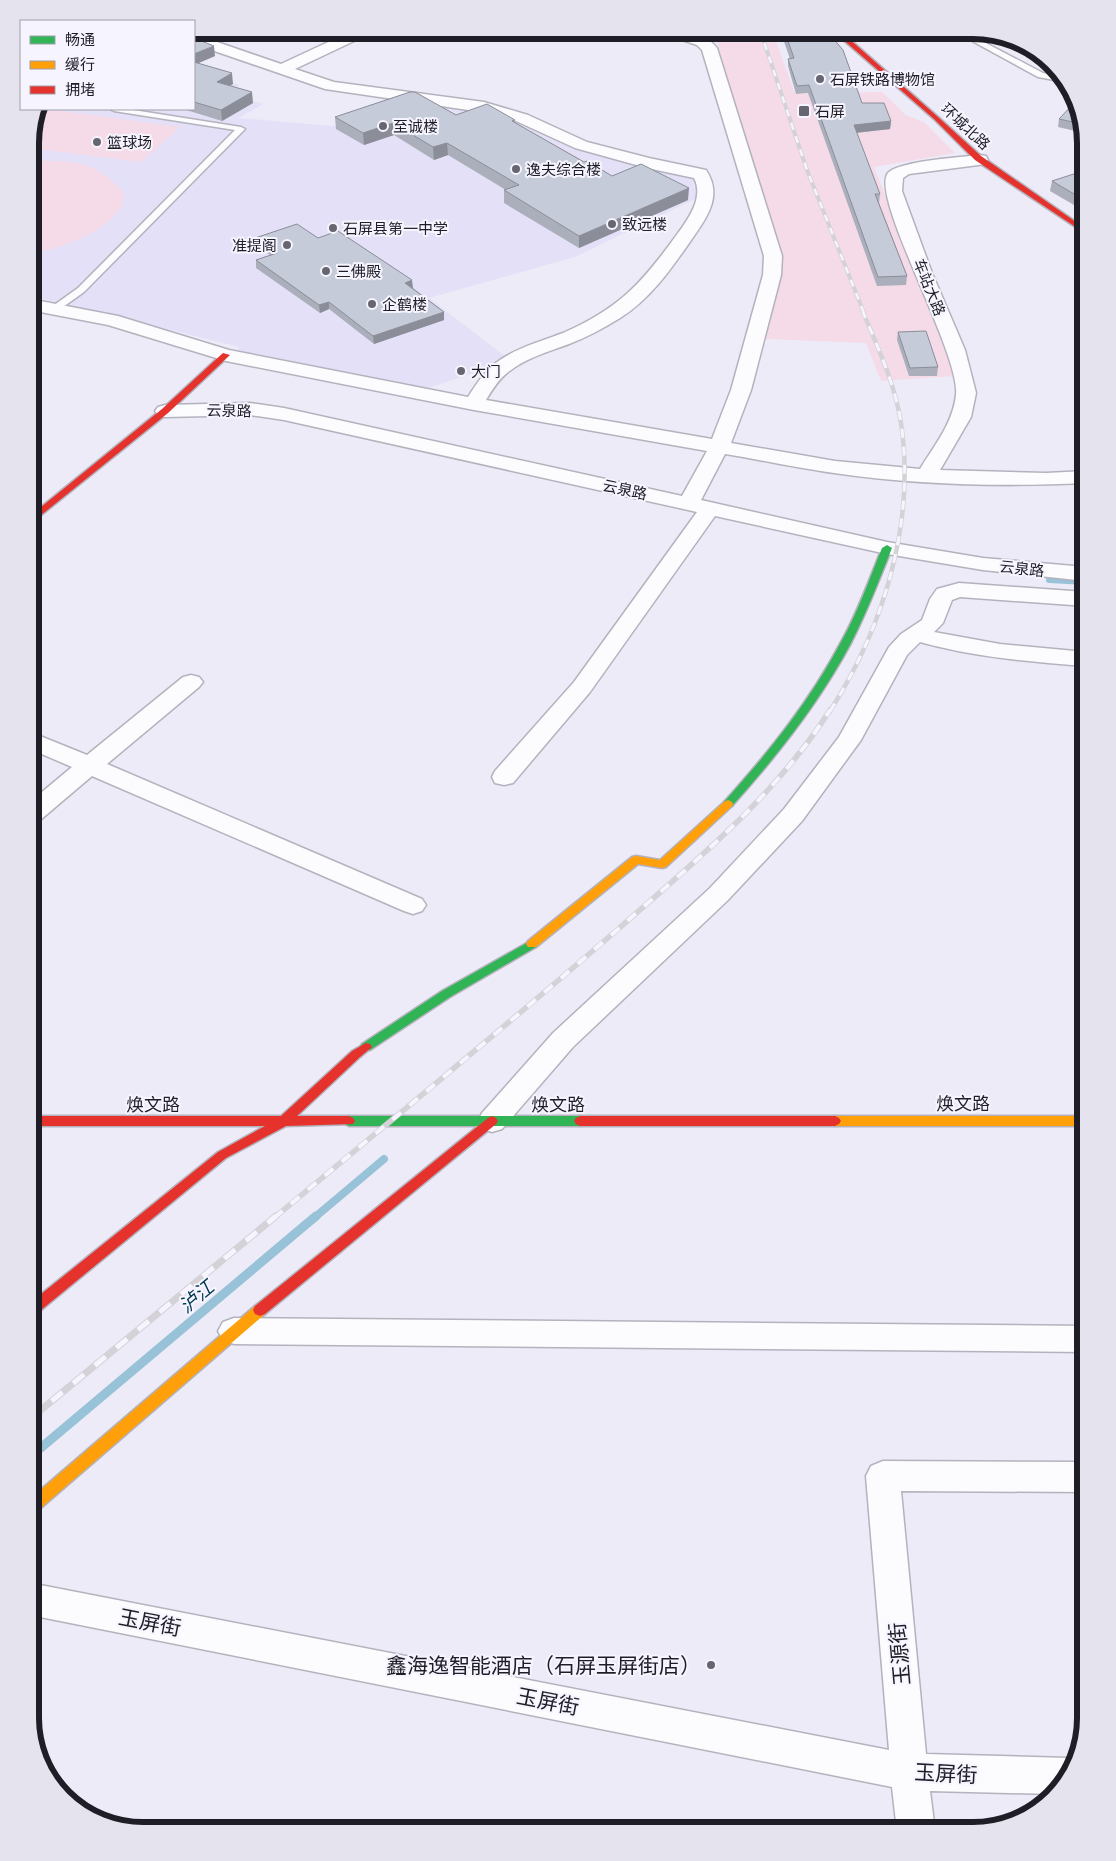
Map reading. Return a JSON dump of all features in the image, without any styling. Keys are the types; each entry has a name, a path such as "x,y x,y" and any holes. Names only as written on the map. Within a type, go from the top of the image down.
{"street":[{"path":"197,39 280,70 331,86 484,107 522,118 581,145 647,163 692,171 700,174 704,179 707,196 696,222 640,293 627,305 607,317 570,336 519,358 499,370 474,404"},
{"path":"280,70 347,39"},
{"path":"504,778 582,687 699,506 740,390 760,322 772,275 773,256 709,48 702,42 693,39"},
{"name":"环城北路","path":"845,39 936,118 980,160 1077,226"},
{"name":"车站大路","path":"926,476 960,416 965,401 965,384 956,350 904,222 894,192 893,180 897,174 904,170 980,160"},
{"path":"39,306 111,320 226,355 474,404 719,447 835,466 926,476 1046,479 1077,477"},
{"name":"云泉路","path":"39,513 164,411 226,355"},
{"name":"云泉路","path":"164,411 250,409 284,414 887,548 939,558 1077,573"},
{"path":"39,1304 222,1156 284,1121 356,1054 446,994 530,946 636,860 662,864 729,804 778,747 822,685 846,642 887,548"},
{"path":"1035,570 1035,595"},
{"path":"39,1500 234,1331 492,1121 563,1040 719,894 793,815 849,740 897,652 916,634 932,623 941,599 950,591 972,590 1077,597"},
{"path":"916,634 990,652 1077,658"},
{"path":"39,808 191,682"},
{"path":"39,744 414,905"},
{"name":"焕文路","path":"39,1121 1077,1121"},
{"path":"234,1331 1077,1339"},
{"name":"玉源街","path":"915,1822 883,1476 1077,1477"},
{"name":"玉屏街","path":"39,1600 909,1772 1060,1776"}],"lane":[{"path":"972,39 1041,75 1054,78"},
{"path":"53,310 81,290 241,129 120,110"}],"shaded area":[{"path":"716,39 775,39 795,94 882,92 906,115 924,122 955,153 874,167 955,376 881,381 866,343 747,338 779,253 760,198"},
{"name":"石屏县第一中学","path":"195,70 240,85 223,92 263,104 239,118 333,126 414,100 518,119 581,148 691,175 697,198 575,257 429,298 510,360 420,391 237,354 239,347 115,316 96,314 39,298 39,136 44,110 195,110"},
{"name":"篮球场","path":"44,110 180,127 141,162 39,149 39,136"},
{"path":"39,160 82,164 102,173 124,193 121,208 103,225 80,239 39,251"}],"building":[{"path":"195,39 214,46 195,54"},
{"path":"787,39 834,39 843,50 862,103 884,103 891,121 854,125 880,194 875,194 907,276 878,277 809,85 797,86 788,59 794,58"},
{"path":"195,62 232,73 217,82 252,92 221,110 195,102"},
{"path":"415,92 456,115 487,104 515,120 512,121 612,176 641,164 689,188 579,236 504,190 519,185 447,143 433,147 393,123 363,133 335,117"},
{"path":"1070,107 1075,122 1059,119"},
{"path":"1077,173 1077,196 1052,181"},
{"path":"297,224 318,238 338,231 412,280 405,283 444,312 373,336 329,302 319,305 256,260 277,253 255,238"},
{"path":"926,331 938,367 910,368 898,332"}],"waterway":[{"name":"泸江","path":"1049,580 1077,582"},
{"name":"泸江","path":"314,1218 384,1159"},
{"name":"泸江","path":"39,1449 316,1216"}],"railway":[{"path":"763,39 807,170 864,313"},
{"path":"830,711 866,645 880,610 891,573 904,499 901,423 895,394 863,312"},
{"path":"274,1218 532,1003 703,854 731,828 784,772 830,710"},
{"path":"39,1412 276,1216"}],"traffic: fast":[{"path":"728,804 777,747 821,686 852,632 887,548"},
{"path":"366,1047 446,994 532,944"},
{"path":"349,1121 580,1121"}],"traffic: slow":[{"path":"532,944 636,860 662,864 728,804"},
{"path":"835,1121 1077,1121"},
{"path":"39,1500 260,1310"}],"traffic: jam":[{"path":"845,39 936,118 978,158 1077,226"},
{"path":"39,514 165,411 226,355"},
{"path":"39,1304 222,1155 284,1121 356,1054 366,1047"},
{"path":"39,1121 349,1121"},
{"path":"260,1310 492,1121"},
{"path":"580,1121 835,1121"}],"place":[{"name":"石屏铁路博物馆","path":"820,79"},
{"name":"石屏","path":"804,111"},
{"name":"至诚楼","path":"383,126"},
{"name":"篮球场","path":"97,142"},
{"name":"逸夫综合楼","path":"516,169"},
{"name":"致远楼","path":"612,224"},
{"name":"石屏县第一中学","path":"333,228"},
{"name":"准提阁","path":"287,245"},
{"name":"三佛殿","path":"326,271"},
{"name":"企鹤楼","path":"372,304"},
{"name":"大门","path":"461,371"},
{"name":"鑫海逸智能酒店（石屏玉屏街店）","path":"711,1665"}]}
